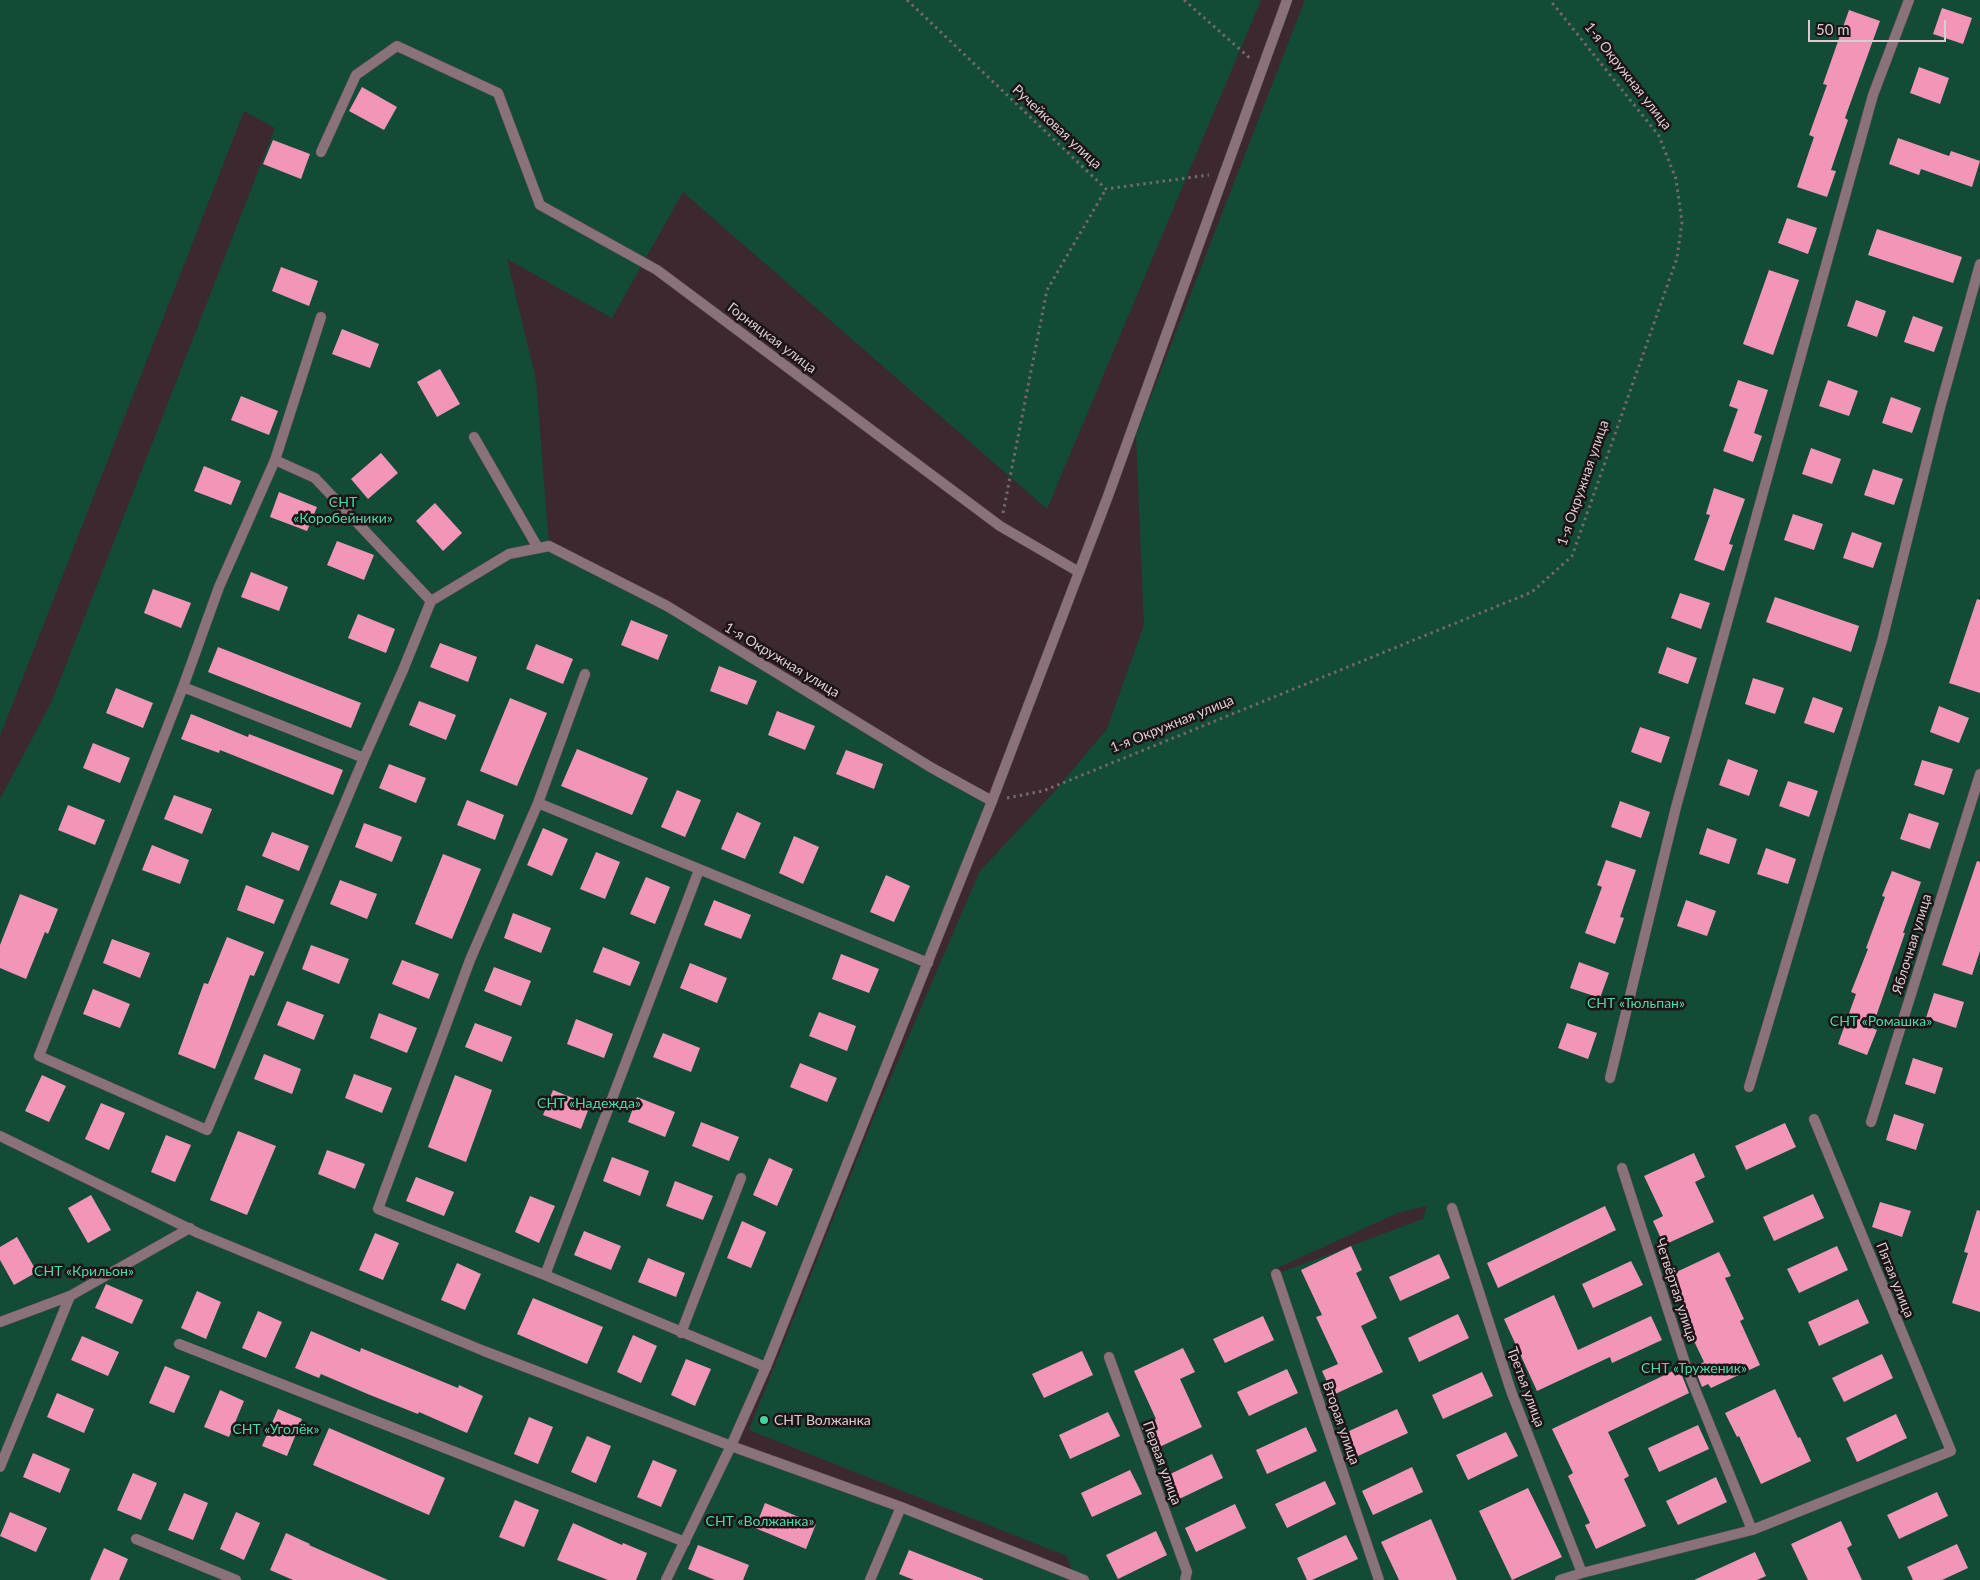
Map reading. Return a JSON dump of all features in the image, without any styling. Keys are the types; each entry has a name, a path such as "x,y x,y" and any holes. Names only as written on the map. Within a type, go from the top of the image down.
{"street":[{"path":"666,1580 731,1446 766,1367 992,801 1225,173 1287,0"},
{"path":"1610,1078 1676,807 1873,95 1909,0"},
{"name":"Горняцкая улица","path":"321,152 356,75 397,46 498,93 540,205 657,270 1000,526 1078,572"},
{"path":"1749,1086 1882,640 1940,408 1980,264"},
{"path":"275,460 315,478 430,601 403,670 206,1130 39,1056 183,687 219,587 275,460 321,317"},
{"path":"474,437 538,548"},
{"name":"1-я Окружная улица","path":"430,601 509,554 549,546 667,606 924,763 992,801"},
{"path":"585,674 538,803 470,960 378,1209 766,1367"},
{"path":"183,687 364,758"},
{"name":"Яблочная улица","path":"1871,1122 1980,774"},
{"path":"538,803 928,963"},
{"path":"545,1276 699,870"},
{"name":"Пятая улица","path":"1752,1530 1951,1451 1814,1119"},
{"path":"0,1136 190,1228 484,1351 731,1446 901,1506 1078,1579"},
{"name":"Четвёртая улица","path":"1622,1168 1687,1369 1752,1530"},
{"path":"681,1333 741,1178"},
{"name":"Третья улица","path":"1452,1208 1511,1391 1582,1572"},
{"path":"0,1322 70,1296 190,1228"},
{"name":"Вторая улица","path":"1276,1274 1379,1580"},
{"path":"0,1468 70,1296"},
{"path":"179,1344 685,1542"},
{"name":"Первая улица","path":"1109,1357 1187,1572 1185,1580"},
{"path":"870,1580 901,1506"},
{"path":"1560,1580 1582,1572 1752,1530"},
{"path":"136,1539 236,1580"}],"path":[{"name":"Ручейковая улица","path":"907,0 1106,189 1225,173"},
{"path":"1184,0 1262,69"},
{"name":"1-я Окружная улица","path":"992,801 1043,791 1532,592 1572,556 1677,258 1682,222 1676,179 1659,136 1550,0"},
{"path":"1000,526 1047,290 1106,189"}],"green space":[{"path":"0,0 1261,0 1047,509 683,192 612,318 507,259 536,380 549,546 667,606 992,801 731,1446 1074,1576 1067,1556 749,1430 874,1117 980,871 1055,791 1107,729 1144,625 1136,435 1305,0 1980,0 1980,1580 0,1580 0,799 52,701 275,128 244,111 0,736","holes":["1427,1206 1423,1219 1276,1274 1267,1276 1275,1269 1400,1212"]}],"building":[{"path":"1942,8 1972,18 1963,44 1933,34"},
{"path":"1849,10 1880,21 1845,118 1848,120 1831,170 1836,171 1827,197 1797,187 1814,137 1809,135 1827,85 1823,84"},
{"path":"1919,67 1949,78 1940,104 1910,93"},
{"path":"362,87 397,107 384,130 349,111"},
{"path":"1898,138 1949,156 1951,151 1980,161 1972,187 1921,169 1919,175 1889,164"},
{"path":"273,140 310,154 301,179 263,164"},
{"path":"1787,218 1817,228 1808,254 1778,243"},
{"path":"1877,229 1962,257 1953,283 1868,255"},
{"path":"281,267 318,281 309,306 272,291"},
{"path":"1769,270 1799,280 1773,355 1743,344"},
{"path":"1856,300 1886,311 1877,337 1847,326"},
{"path":"1913,316 1943,327 1934,352 1904,342"},
{"path":"342,329 379,344 370,368 332,354"},
{"path":"440,369 460,404 437,417 417,382"},
{"path":"1738,380 1768,390 1754,433 1762,436 1753,462 1723,451 1738,409 1729,406"},
{"path":"1828,380 1858,391 1849,416 1819,406"},
{"path":"241,396 278,411 269,435 231,420"},
{"path":"1891,397 1921,408 1912,433 1882,423"},
{"path":"1811,448 1841,459 1832,484 1802,474"},
{"path":"381,453 398,473 368,499 351,479"},
{"path":"204,466 241,481 231,505 194,491"},
{"path":"1873,469 1903,479 1894,505 1864,495"},
{"path":"1714,488 1745,499 1729,544 1733,545 1724,571 1694,560 1710,515 1706,514"},
{"path":"279,492 317,507 307,531 270,517"},
{"path":"435,503 462,533 443,551 416,521"},
{"path":"1793,514 1823,524 1814,550 1784,540"},
{"path":"1852,532 1882,543 1873,568 1843,558"},
{"path":"337,541 374,555 364,580 327,565"},
{"path":"251,572 288,587 279,611 241,597"},
{"path":"153,589 191,603 181,628 144,613"},
{"path":"1680,593 1710,603 1701,629 1671,618"},
{"path":"1775,597 1859,626 1851,652 1766,622"},
{"path":"1977,599 1980,600 1980,693 1949,683"},
{"path":"358,614 395,629 386,653 348,638"},
{"path":"631,620 668,635 658,660 621,645"},
{"path":"440,643 477,657 468,682 430,667"},
{"path":"536,644 573,659 563,684 526,669"},
{"path":"218,647 361,703 351,728 208,672"},
{"path":"1667,647 1697,658 1688,684 1658,673"},
{"path":"719,666 757,681 747,705 710,691"},
{"path":"1753,678 1784,688 1775,714 1745,704"},
{"path":"116,688 153,703 143,728 106,713"},
{"path":"1813,697 1843,708 1834,733 1804,723"},
{"path":"510,698 547,713 517,786 480,771"},
{"path":"419,701 456,715 446,740 409,725"},
{"path":"1939,706 1969,718 1959,743 1930,732"},
{"path":"777,711 815,726 805,750 768,735"},
{"path":"191,714 248,737 249,734 343,770 333,795 220,750 219,753 181,739"},
{"path":"1640,727 1670,737 1661,763 1631,752"},
{"path":"93,743 130,758 120,783 83,768"},
{"path":"577,749 648,778 632,815 561,786"},
{"path":"846,750 883,764 874,789 836,774"},
{"path":"1728,759 1758,770 1749,796 1719,785"},
{"path":"1922,760 1953,769 1944,795 1914,785"},
{"path":"389,764 426,778 416,803 379,788"},
{"path":"1788,781 1818,791 1809,817 1779,806"},
{"path":"677,790 701,800 685,837 661,827"},
{"path":"174,795 212,809 202,834 164,819"},
{"path":"467,800 504,815 495,840 457,825"},
{"path":"1620,801 1650,812 1641,838 1611,827"},
{"path":"68,805 105,820 95,845 58,830"},
{"path":"737,812 761,823 745,859 721,849"},
{"path":"1909,813 1939,823 1930,849 1900,839"},
{"path":"364,823 402,837 392,862 355,847"},
{"path":"543,828 568,839 552,876 527,865"},
{"path":"1707,828 1737,839 1729,864 1699,854"},
{"path":"272,832 309,846 299,871 262,856"},
{"path":"794,836 819,847 803,884 779,873"},
{"path":"152,845 189,860 180,884 142,870"},
{"path":"1766,848 1796,859 1788,884 1757,874"},
{"path":"596,852 620,862 605,899 580,889"},
{"path":"443,854 481,869 452,939 415,924"},
{"path":"1606,860 1636,870 1620,917 1624,918 1615,944 1585,933 1602,887 1597,885"},
{"path":"1977,861 1980,862 1980,951 1972,975 1942,965"},
{"path":"1892,871 1921,882 1872,1028 1877,1030 1867,1055 1838,1044 1856,994 1851,992 1868,949 1866,948 1885,897 1882,896"},
{"path":"886,875 910,886 894,922 870,912"},
{"path":"646,877 670,887 655,924 630,914"},
{"path":"340,880 377,894 367,919 330,904"},
{"path":"246,885 284,900 274,924 237,910"},
{"path":"20,894 58,909 48,934 45,932 26,979 0,968 0,945"},
{"path":"714,900 751,915 741,939 704,925"},
{"path":"1686,900 1716,911 1707,936 1677,926"},
{"path":"513,913 551,928 541,953 504,938"},
{"path":"227,937 264,952 254,976 250,975 215,1069 178,1054 204,983 208,984"},
{"path":"112,939 150,953 140,978 103,963"},
{"path":"311,945 349,959 339,984 302,969"},
{"path":"603,947 640,962 630,986 593,972"},
{"path":"841,954 879,969 869,993 832,979"},
{"path":"402,960 439,974 429,999 392,984"},
{"path":"1579,962 1609,973 1600,998 1570,988"},
{"path":"690,963 727,978 717,1003 680,988"},
{"path":"494,967 531,981 521,1006 484,991"},
{"path":"93,989 130,1004 120,1028 83,1014"},
{"path":"1934,993 1964,1002 1956,1028 1926,1018"},
{"path":"287,1001 324,1015 314,1040 277,1025"},
{"path":"819,1012 856,1026 847,1051 809,1036"},
{"path":"379,1013 417,1028 407,1053 370,1038"},
{"path":"576,1019 613,1034 604,1058 567,1044"},
{"path":"475,1023 512,1037 502,1062 465,1047"},
{"path":"1567,1023 1597,1033 1588,1059 1558,1048"},
{"path":"663,1033 700,1048 691,1072 653,1057"},
{"path":"264,1054 301,1069 292,1094 254,1079"},
{"path":"1913,1058 1943,1068 1935,1094 1905,1084"},
{"path":"800,1063 837,1078 827,1102 790,1087"},
{"path":"354,1074 392,1088 382,1113 345,1098"},
{"path":"42,1075 66,1086 49,1122 25,1111"},
{"path":"455,1075 492,1090 466,1162 428,1147"},
{"path":"553,1090 590,1105 581,1129 543,1115"},
{"path":"637,1097 675,1112 665,1137 628,1122"},
{"path":"101,1103 125,1113 109,1150 85,1139"},
{"path":"1894,1114 1924,1124 1916,1150 1886,1140"},
{"path":"701,1122 739,1137 729,1161 692,1146"},
{"path":"1785,1123 1796,1147 1746,1170 1735,1146"},
{"path":"238,1131 276,1146 247,1215 210,1200"},
{"path":"166,1135 191,1145 175,1182 151,1172"},
{"path":"327,1150 365,1164 355,1189 318,1174"},
{"path":"1694,1153 1705,1177 1695,1182 1714,1222 1664,1245 1653,1221 1663,1216 1644,1176"},
{"path":"612,1157 649,1171 640,1196 603,1181"},
{"path":"769,1158 793,1169 777,1206 753,1195"},
{"path":"416,1177 454,1192 444,1216 406,1201"},
{"path":"675,1181 713,1196 703,1220 666,1206"},
{"path":"1813,1194 1824,1218 1774,1241 1763,1217"},
{"path":"91,1195 111,1230 88,1243 68,1208"},
{"path":"530,1196 555,1206 539,1243 515,1232"},
{"path":"1880,1202 1911,1211 1902,1237 1872,1227"},
{"path":"1605,1206 1616,1230 1498,1288 1487,1263"},
{"path":"1977,1210 1980,1211 1980,1312 1952,1303 1968,1253 1964,1252"},
{"path":"742,1221 766,1232 751,1268 727,1258"},
{"path":"584,1231 621,1246 611,1270 574,1255"},
{"path":"375,1233 399,1243 383,1280 359,1270"},
{"path":"17,1237 37,1272 14,1285 0,1260 0,1247"},
{"path":"1351,1246 1362,1270 1356,1273 1377,1318 1361,1326 1383,1372 1333,1395 1322,1371 1338,1364 1316,1317 1322,1315 1301,1270"},
{"path":"1837,1246 1848,1270 1799,1293 1787,1269"},
{"path":"1719,1252 1731,1276 1725,1278 1744,1319 1740,1321 1760,1365 1711,1388 1708,1384 1702,1387 1694,1367 1704,1362 1683,1318 1689,1316 1670,1275"},
{"path":"1439,1254 1450,1278 1400,1301 1389,1277"},
{"path":"648,1258 685,1273 676,1297 638,1282"},
{"path":"1631,1261 1643,1285 1593,1308 1582,1284"},
{"path":"457,1263 481,1274 465,1310 441,1300"},
{"path":"106,1284 143,1300 132,1324 95,1308"},
{"path":"197,1291 221,1302 206,1339 181,1328"},
{"path":"1554,1295 1578,1350 1651,1316 1662,1340 1612,1363 1610,1357 1537,1391 1504,1319"},
{"path":"533,1298 603,1327 587,1364 517,1334"},
{"path":"1858,1299 1869,1323 1819,1346 1808,1322"},
{"path":"258,1311 282,1322 266,1358 242,1348"},
{"path":"1458,1314 1469,1338 1419,1362 1408,1338"},
{"path":"1263,1316 1274,1340 1225,1363 1213,1339"},
{"path":"311,1331 360,1352 361,1348 458,1388 459,1385 483,1396 467,1433 321,1374 319,1378 295,1368"},
{"path":"633,1335 657,1346 641,1383 617,1372"},
{"path":"82,1336 119,1352 108,1376 71,1360"},
{"path":"1183,1348 1195,1372 1180,1379 1202,1427 1153,1450 1141,1426 1156,1419 1134,1371"},
{"path":"1082,1351 1093,1375 1044,1398 1032,1374"},
{"path":"1882,1354 1893,1378 1844,1402 1832,1378"},
{"path":"686,1359 711,1369 695,1406 671,1395"},
{"path":"165,1366 190,1376 174,1413 149,1403"},
{"path":"1287,1369 1298,1393 1249,1416 1237,1392"},
{"path":"1673,1371 1675,1376 1681,1373 1689,1393 1608,1432 1629,1476 1624,1479 1646,1526 1596,1549 1585,1525 1590,1523 1568,1476 1573,1473 1552,1429"},
{"path":"1482,1372 1493,1396 1443,1419 1432,1395"},
{"path":"1775,1389 1811,1461 1761,1484 1739,1436 1737,1437 1725,1413"},
{"path":"220,1390 244,1401 229,1437 204,1427"},
{"path":"57,1393 94,1409 84,1433 47,1417"},
{"path":"278,1409 302,1419 287,1456 262,1446"},
{"path":"1397,1409 1408,1433 1358,1456 1347,1432"},
{"path":"1108,1412 1120,1436 1070,1459 1059,1435"},
{"path":"1896,1414 1907,1438 1857,1462 1846,1438"},
{"path":"529,1417 553,1427 538,1464 514,1454"},
{"path":"1698,1425 1709,1449 1659,1472 1648,1448"},
{"path":"1306,1427 1317,1451 1267,1474 1256,1450"},
{"path":"329,1428 445,1478 429,1515 313,1465"},
{"path":"1506,1432 1518,1456 1468,1480 1456,1455"},
{"path":"587,1436 611,1446 596,1483 571,1472"},
{"path":"33,1453 70,1469 60,1493 23,1477"},
{"path":"1212,1454 1223,1478 1173,1502 1162,1478"},
{"path":"653,1460 677,1470 661,1507 637,1497"},
{"path":"1412,1467 1423,1492 1373,1515 1362,1491"},
{"path":"1130,1470 1142,1494 1092,1517 1081,1493"},
{"path":"133,1473 157,1483 141,1520 117,1510"},
{"path":"1716,1477 1727,1502 1678,1525 1666,1501"},
{"path":"1325,1481 1336,1504 1287,1528 1275,1504"},
{"path":"1528,1488 1562,1557 1512,1580 1479,1511"},
{"path":"1937,1492 1948,1516 1899,1539 1887,1515"},
{"path":"184,1493 208,1503 193,1540 168,1530"},
{"path":"515,1500 539,1510 524,1547 499,1537"},
{"path":"765,1503 816,1524 806,1549 755,1528"},
{"path":"1235,1504 1246,1528 1196,1552 1185,1528"},
{"path":"10,1512 47,1528 36,1552 0,1536"},
{"path":"236,1512 260,1523 244,1560 220,1549"},
{"path":"1431,1519 1457,1580 1399,1580 1381,1542"},
{"path":"1841,1521 1852,1545 1847,1548 1862,1580 1808,1580 1791,1544"},
{"path":"573,1523 622,1545 623,1543 647,1553 636,1580 608,1580 557,1560"},
{"path":"1156,1531 1167,1555 1118,1579 1106,1555"},
{"path":"286,1533 388,1580 293,1580 270,1570"},
{"path":"1346,1535 1358,1559 1312,1580 1307,1580 1297,1558"},
{"path":"1957,1544 1968,1568 1942,1580 1913,1580 1907,1567"},
{"path":"698,1545 749,1565 743,1580 715,1580 688,1569"},
{"path":"104,1548 128,1559 119,1580 90,1580"},
{"path":"909,1550 983,1580 914,1580 899,1574"},
{"path":"1755,1552 1766,1576 1757,1580 1694,1580"}],"place":[{"name":"СНТ Волжанка","path":"764,1420"}],"park label":[{"name":"СНТ «Коробейники»","path":"343,510"},
{"name":"СНТ «Тюльпан»","path":"1636,1003"},
{"name":"СНТ «Ромашка»","path":"1881,1021"},
{"name":"СНТ «Надежда»","path":"589,1103"},
{"name":"СНТ «Крильон»","path":"84,1271"},
{"name":"СНТ «Труженик»","path":"1694,1368"},
{"name":"СНТ «Уголёк»","path":"276,1429"},
{"name":"СНТ «Волжанка»","path":"760,1521"}]}
